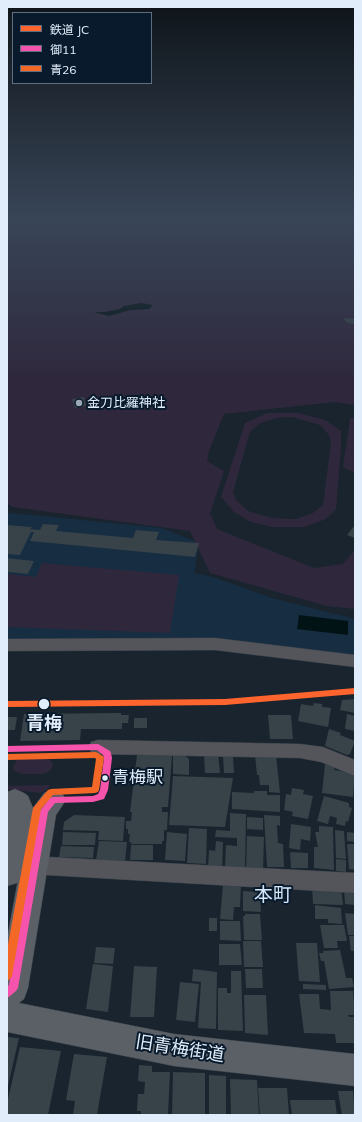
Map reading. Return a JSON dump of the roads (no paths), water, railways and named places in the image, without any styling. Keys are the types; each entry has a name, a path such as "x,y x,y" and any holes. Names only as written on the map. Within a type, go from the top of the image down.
{"main road":[{"path":"7,993 13,988 20,810 19,804 15,800"},
{"path":"17,868 44,811 53,800"},
{"name":"旧青梅街道","path":"7,1016 174,1050 355,1070"}],"street":[{"path":"7,645 215,644 355,661"},
{"path":"98,747 300,751 323,755 355,768"},
{"path":"17,868 355,883"}],"rail line":[{"name":"JC","path":"7,704 225,702 355,691"}],"place":[{"name":"金刀比羅神社","path":"79,403"},
{"name":"青梅","path":"44,704"},
{"name":"青梅駅","path":"105,778"}],"district":[{"name":"本町","path":"273,895"}]}
